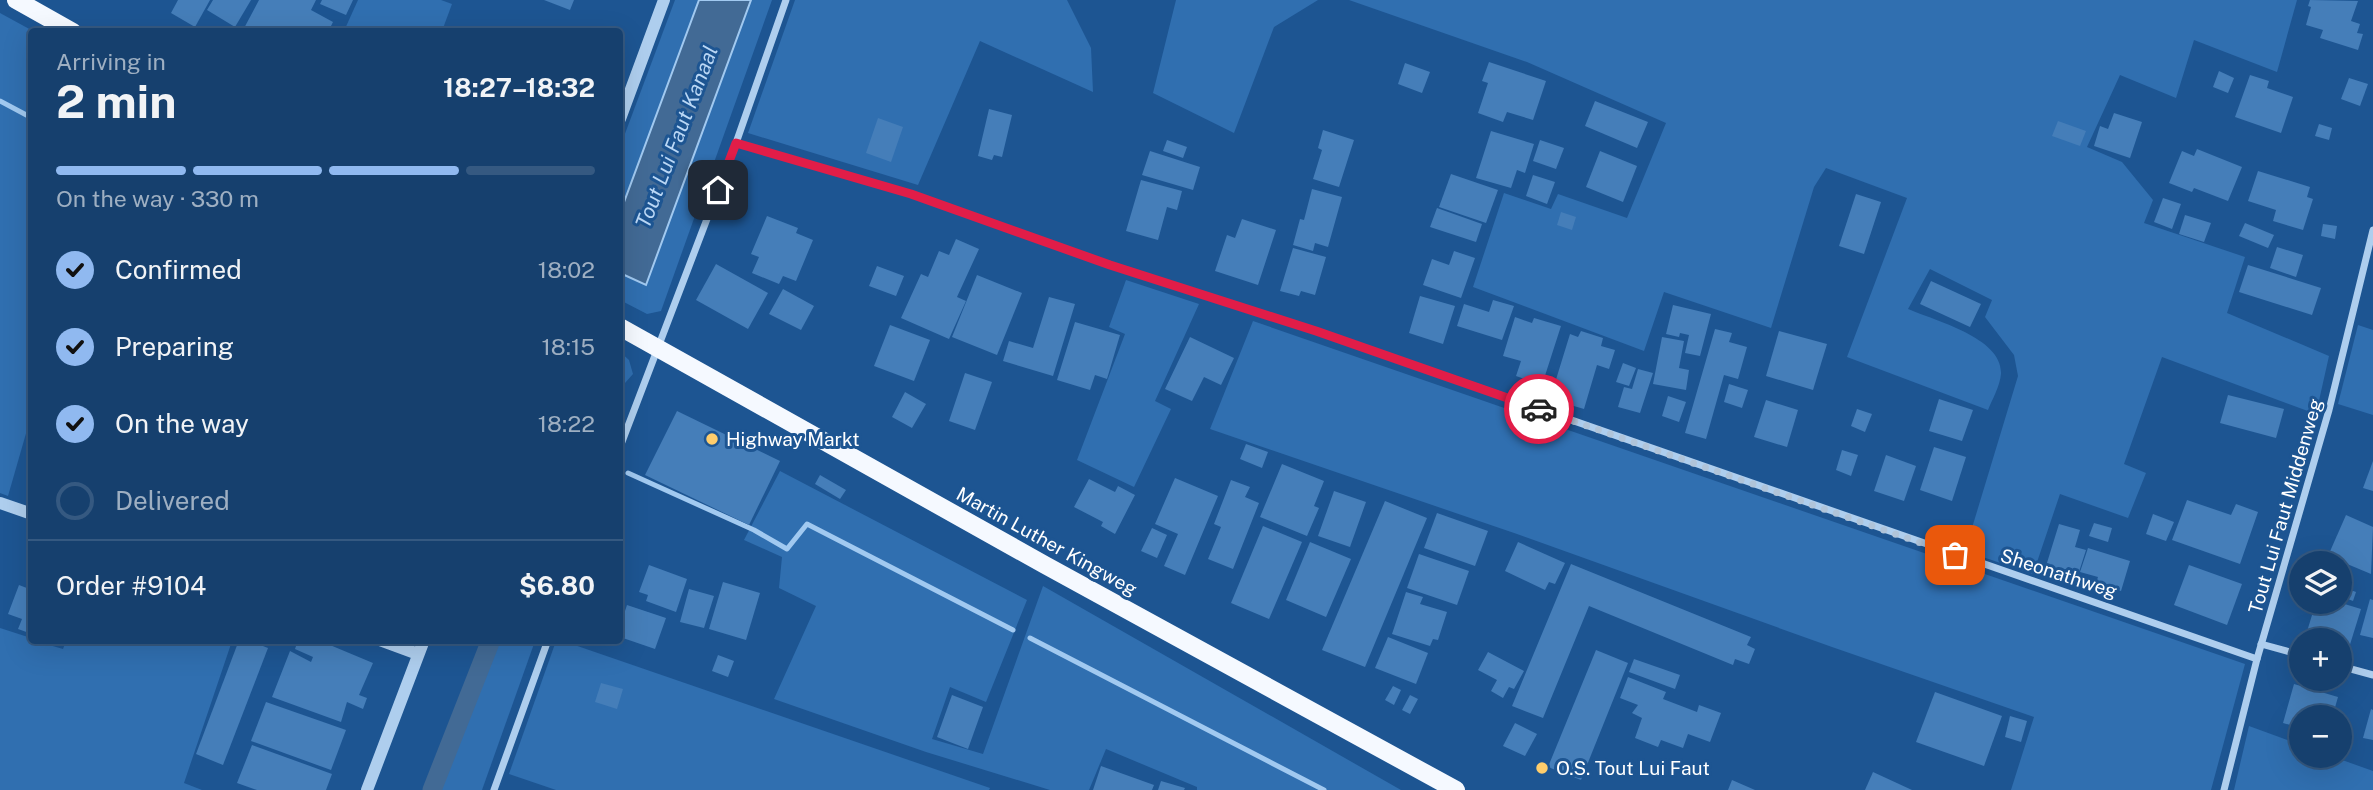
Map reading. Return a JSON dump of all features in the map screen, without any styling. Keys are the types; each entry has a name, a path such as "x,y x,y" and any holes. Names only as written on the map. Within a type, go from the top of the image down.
{"main road":[{"path":"16,0 66,28"},
{"name":"Martin Luther Kingweg","path":"623,329 1045,565 1456,790"}],"street":[{"path":"623,111 664,0"},
{"path":"623,439 736,143 786,0"},
{"name":"Sheonathweg","path":"736,143 911,194 1110,265 1316,331 2257,659"},
{"name":"Tout Lui Faut Middenweg","path":"2224,790 2261,644 2329,410 2373,230"},
{"path":"0,503 28,513"},
{"path":"391,644 418,654"},
{"path":"367,790 422,644"},
{"path":"494,790 547,644"},
{"path":"2261,644 2289,652"},
{"path":"2352,669 2373,675"}],"shaded area":[{"path":"358,0 441,0 452,4 443,28 345,28"},
{"path":"675,0 699,0 623,205 623,139"},
{"path":"751,0 772,0 661,311 647,314 623,302 623,273 646,284"},
{"path":"795,0 1067,0 1091,48 1093,92 980,41 918,185 748,133"},
{"path":"1176,0 1318,0 1274,27 1234,133 1153,93"},
{"path":"1349,0 2297,0 2277,72 2194,40 2176,98 2120,75 2087,147 2122,162 2153,200 2144,223 2245,257 2227,313 2329,356 2316,414 2162,357 2124,464 2146,473 2128,518 2060,494 2033,574 1965,551 2018,376 2014,355 1985,317 1992,300 1930,269 1908,309 1966,332 1991,350 1999,361 2001,374 1988,410 1847,357 1907,198 1826,168 1814,187 1771,328 1664,292 1644,351 1473,287 1504,193 1551,209 1558,194 1627,218 1666,123 1527,62"},
{"path":"0,13 28,28 28,426 8,496 0,493"},
{"path":"1126,280 1199,304 1155,401 1171,409 1134,487 1077,460 1125,334 1109,327"},
{"path":"1253,321 2245,664 2211,790 2011,790 2034,717 1517,534 1210,429"},
{"path":"2358,325 2373,330 2373,415 2338,404"},
{"path":"623,355 629,360 633,374 623,390"},
{"path":"780,471 1027,600 986,702 950,687 932,739 983,754 1043,586 1401,790 1197,790 1197,787 1106,749 1089,790 1050,790 926,752 774,699 816,606 779,588 782,557 744,540"},
{"path":"0,628 28,637 28,644 46,644 63,649 65,644 231,644 184,783 202,790 0,790"},
{"path":"490,644 534,644 482,790 432,790"},
{"path":"555,644 572,644 990,788 556,790 509,774"},
{"path":"2249,726 2289,741 2289,768 2352,768 2352,764 2373,771 2373,790 2234,790"}],"water":[{"path":"699,0 751,0 646,285 623,274 623,205"}],"building":[{"path":"178,0 210,0 195,27 171,13"},
{"path":"213,0 251,0 235,27 207,10"},
{"path":"259,0 316,0 311,10 333,22 330,28 244,28"},
{"path":"322,0 353,0 346,15 320,4"},
{"path":"544,0 574,0 570,10"},
{"path":"2310,0 2358,1 2351,21 2360,24 2357,33 2363,34 2358,50 2320,38 2323,30 2306,25"},
{"path":"1489,62 1546,81 1533,120 1507,112 1503,122 1478,113 1488,83 1482,81"},
{"path":"1405,63 1430,72 1422,93 1398,84"},
{"path":"2219,71 2234,78 2228,93 2213,87"},
{"path":"2250,75 2269,81 2267,88 2293,97 2281,133 2235,117"},
{"path":"2349,78 2368,84 2360,106 2341,99"},
{"path":"1595,101 1648,122 1637,148 1585,126"},
{"path":"989,109 1012,115 1002,157 994,155 992,160 978,156"},
{"path":"2114,113 2142,122 2130,158 2094,146 2100,126 2108,129"},
{"path":"878,118 903,127 891,162 866,153"},
{"path":"2058,121 2086,131 2080,146 2052,136"},
{"path":"2319,124 2332,128 2329,140 2315,136"},
{"path":"1323,130 1354,140 1339,187 1313,179 1322,150 1318,148"},
{"path":"1491,131 1534,144 1525,173 1517,170 1511,188 1476,178"},
{"path":"1167,140 1187,147 1183,158 1163,151"},
{"path":"1540,140 1564,148 1556,169 1533,161"},
{"path":"2197,149 2242,167 2228,201 2194,188 2192,192 2169,183 2182,151 2194,156"},
{"path":"1150,151 1200,167 1193,190 1142,175"},
{"path":"1600,151 1637,166 1623,202 1586,187"},
{"path":"2258,171 2310,187 2307,197 2313,199 2303,230 2273,221 2276,210 2248,201"},
{"path":"1451,174 1498,190 1486,223 1439,207"},
{"path":"1533,175 1555,182 1547,204 1526,196"},
{"path":"1141,180 1182,191 1177,210 1167,207 1158,240 1126,231"},
{"path":"1312,189 1342,197 1328,247 1315,243 1313,251 1293,245 1300,219 1304,220"},
{"path":"1856,194 1881,202 1864,254 1839,246"},
{"path":"2163,198 2181,204 2172,229 2154,222"},
{"path":"1437,208 1482,224 1476,242 1430,227"},
{"path":"1561,212 1576,217 1572,230 1557,225"},
{"path":"2185,215 2211,223 2204,242 2179,234"},
{"path":"767,216 798,228 796,233 813,240 796,281 783,276 779,284 752,273 759,257 751,254"},
{"path":"1242,219 1276,230 1258,285 1215,271 1227,235 1235,238"},
{"path":"2245,223 2274,235 2268,248 2239,236"},
{"path":"2323,224 2337,226 2335,239 2321,236"},
{"path":"956,239 979,249 957,297 966,301 949,339 901,318 921,274 928,277 939,251 949,255"},
{"path":"2277,247 2303,255 2296,277 2270,268"},
{"path":"1293,248 1326,257 1315,295 1301,291 1299,296 1280,291"},
{"path":"1454,251 1475,258 1461,298 1423,285 1432,259 1449,265"},
{"path":"716,264 768,293 748,329 696,300"},
{"path":"2248,265 2321,288 2312,315 2239,292"},
{"path":"877,266 904,276 896,296 869,286"},
{"path":"977,275 1022,293 997,355 952,337"},
{"path":"1931,281 1981,304 1970,327 1920,304"},
{"path":"783,289 814,306 801,330 769,314"},
{"path":"1420,296 1455,306 1443,344 1409,333"},
{"path":"1049,297 1075,304 1053,376 1003,361 1009,341 1033,348"},
{"path":"1493,300 1514,306 1502,340 1457,326 1464,304 1489,312"},
{"path":"1673,305 1711,314 1700,356 1685,353 1689,335 1680,333 1679,337 1666,334"},
{"path":"1515,317 1532,323 1534,318 1561,326 1542,385 1516,376 1521,361 1503,356"},
{"path":"1075,322 1120,335 1107,379 1095,375 1090,390 1057,380"},
{"path":"890,325 930,340 914,381 874,366"},
{"path":"1715,329 1732,333 1729,342 1747,347 1738,379 1724,375 1706,439 1685,433"},
{"path":"1581,331 1603,338 1601,346 1615,350 1609,369 1597,365 1584,409 1550,399 1570,334 1578,337"},
{"path":"1779,331 1827,344 1813,390 1766,376"},
{"path":"1190,337 1234,358 1221,385 1204,377 1192,401 1165,389"},
{"path":"1662,337 1684,341 1679,368 1689,370 1686,390 1653,384"},
{"path":"1623,363 1636,368 1629,386 1616,382"},
{"path":"1638,369 1653,373 1640,413 1618,407 1624,387 1632,389"},
{"path":"965,373 992,382 975,430 949,421"},
{"path":"1729,384 1748,390 1742,408 1724,402"},
{"path":"905,392 926,404 912,428 892,417"},
{"path":"2228,395 2284,409 2276,438 2220,423"},
{"path":"1668,396 1686,402 1679,422 1662,416"},
{"path":"1939,399 1973,410 1962,441 1929,431"},
{"path":"1766,400 1798,410 1787,447 1754,437"},
{"path":"1857,409 1872,414 1865,432 1851,426"},
{"path":"677,411 780,461 749,525 645,475"},
{"path":"1246,444 1268,452 1262,468 1240,459"},
{"path":"1934,447 1966,457 1952,501 1920,490"},
{"path":"1842,450 1858,455 1851,476 1836,470"},
{"path":"1886,455 1916,466 1904,501 1874,491"},
{"path":"2373,461 2373,491 2363,488"},
{"path":"1282,464 1324,481 1314,506 1319,508 1307,536 1260,517"},
{"path":"820,475 846,490 840,499 815,484"},
{"path":"1175,478 1218,496 1185,575 1164,566 1178,534 1155,524"},
{"path":"1089,479 1115,492 1118,486 1135,495 1115,534 1101,526 1103,522 1074,507"},
{"path":"1231,480 1250,487 1245,497 1259,503 1233,569 1208,559 1221,527 1214,524"},
{"path":"1334,491 1366,502 1350,547 1318,536"},
{"path":"2187,500 2231,515 2236,504 2258,512 2240,564 2172,540"},
{"path":"1385,501 1427,518 1365,667 1322,650"},
{"path":"1437,513 1488,531 1475,566 1424,548"},
{"path":"2153,514 2174,522 2166,541 2146,534"},
{"path":"2346,515 2373,527 2371,574 2352,566 2352,551 2330,551"},
{"path":"2094,523 2112,528 2108,542 2089,536"},
{"path":"2059,524 2080,530 2075,547 2086,550 2078,575 2046,566"},
{"path":"1263,526 1302,542 1269,619 1231,603"},
{"path":"1152,528 1167,535 1157,558 1141,551"},
{"path":"1310,542 1351,559 1326,617 1286,600"},
{"path":"1518,542 1565,563 1555,584 1549,582 1545,590 1505,571"},
{"path":"2088,548 2130,561 2121,591 2096,583 2098,577 2080,572"},
{"path":"1419,554 1469,571 1457,605 1407,588"},
{"path":"1571,564 1751,637 1747,645 1755,649 1749,664 1735,659 1733,665 1589,606 1543,718 1512,706"},
{"path":"649,565 687,579 676,612 646,601 648,595 639,592"},
{"path":"2189,565 2242,584 2227,625 2174,605"},
{"path":"723,582 760,593 746,640 709,629"},
{"path":"19,585 28,588 28,633 18,629 22,619 8,614"},
{"path":"689,589 714,596 704,628 680,622"},
{"path":"1406,592 1423,597 1420,604 1447,612 1438,640 1433,639 1430,646 1392,634"},
{"path":"2370,599 2373,600 2373,638 2360,635"},
{"path":"627,605 666,618 655,649 623,638 623,610"},
{"path":"2352,606 2361,609 2352,638 2352,628 2308,628 2312,614 2352,614"},
{"path":"1388,637 1428,653 1416,684 1375,668"},
{"path":"237,644 258,644 268,648 223,765 196,754"},
{"path":"297,644 328,644 373,663 359,695 367,698 363,709 347,702 341,722 272,697 290,651 311,662 313,657 295,649"},
{"path":"1596,650 1628,663 1581,780 1548,767"},
{"path":"1488,652 1524,671 1514,689 1509,687 1503,698 1491,691 1497,680 1478,670"},
{"path":"718,655 734,661 728,677 712,671"},
{"path":"1634,659 1680,675 1675,689 1629,672"},
{"path":"1628,677 1666,692 1663,699 1697,712 1699,705 1721,713 1710,742 1688,734 1683,748 1661,740 1658,747 1635,738 1642,718 1632,713 1638,705 1620,698"},
{"path":"601,683 623,689 617,709 595,702"},
{"path":"1393,686 1401,690 1394,705 1385,700"},
{"path":"2292,691 2318,691 2338,697 2336,705 2289,705 2289,725 2283,723"},
{"path":"1935,692 2002,716 1984,766 1916,742"},
{"path":"952,695 983,707 968,749 937,737"},
{"path":"1410,695 1418,699 1410,714 1402,710"},
{"path":"266,702 346,730 331,770 251,741"},
{"path":"2371,709 2373,710 2373,740 2363,738"},
{"path":"2010,716 2027,721 2021,742 2005,737"},
{"path":"1515,723 1537,734 1525,756 1503,746"},
{"path":"252,745 332,774 326,790 257,790 237,783"},
{"path":"1101,766 1154,785 1152,790 1093,790"},
{"path":"1873,772 1912,790 1865,790"},
{"path":"1732,780 1755,790 1728,790"},
{"path":"1161,781 1185,788 1158,790"}],"waterway":[{"path":"0,101 28,116"},
{"path":"628,473 754,530 787,549 807,524 1013,630"},
{"path":"1030,638 1324,790"},
{"name":"Tout Lui Faut Kanaal","path":"432,790 489,644"}],"way so far":[{"path":"1539,409 1955,555"}],"place":[{"name":"Highway Markt","path":"712,439"},
{"name":"O.S. Tout Lui Faut","path":"1542,768"}],"route":[{"path":"718,190 736,143 911,194 1110,265 1316,331 1539,409"}]}
